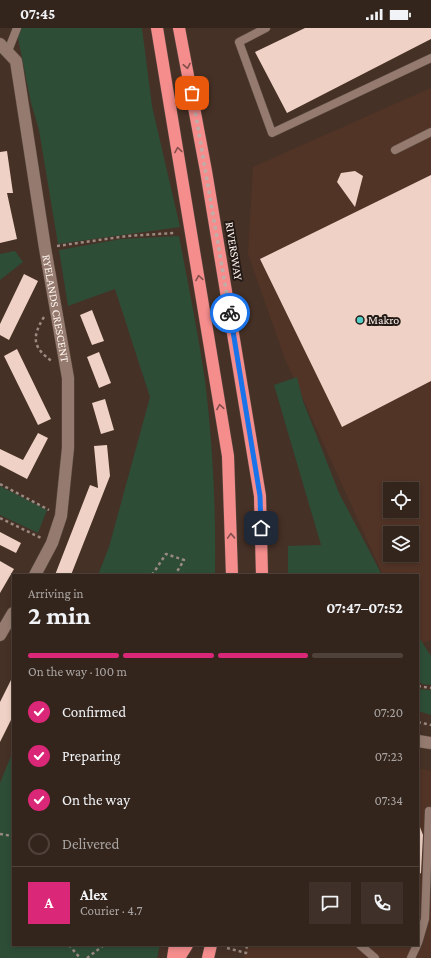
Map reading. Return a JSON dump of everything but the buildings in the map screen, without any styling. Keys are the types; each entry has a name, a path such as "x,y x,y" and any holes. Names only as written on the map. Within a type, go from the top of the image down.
{"highway":[{"path":"157,28 228,456 232,574"},
{"name":"RIVERSWAY","path":"179,28 206,171 260,496 262,574"},
{"path":"173,958 175,946"},
{"path":"179,958 186,946"},
{"path":"208,958 211,946"}],"street":[{"name":"RYELANDS CRESCENT","path":"4,48 16,61 45,248 68,378 68,448 61,516 52,543 36,574"},
{"path":"0,635 12,614"},
{"path":"419,741 431,743"}],"lane":[{"path":"4,48 17,28"},
{"path":"266,28 239,42 272,133 431,58"},
{"path":"395,150 431,132"},
{"path":"419,940 425,919 429,811"},
{"path":"361,946 375,958"},
{"path":"411,958 417,946"}],"path":[{"path":"45,248 127,236 174,233"},
{"path":"0,484 61,516"},
{"path":"0,518 52,543"},
{"path":"153,574 166,554 184,560 176,574"},
{"path":"419,686 431,688"},
{"path":"419,722 431,725"},
{"path":"0,834 12,836"},
{"path":"70,946 80,958"},
{"path":"87,958 103,946"},
{"path":"227,948 246,953 247,946"}],"shaded area":[{"path":"431,88 431,640 419,645 419,574 383,574 285,359 248,254 253,167"},
{"path":"419,768 431,771 431,958 243,958 246,946 419,946"}],"green space":[{"path":"16,28 142,28 152,106 180,227 58,244 39,130 31,103"},
{"path":"179,236 199,344 208,404 215,526 215,574 98,574 109,547 150,397 115,289 68,306 59,250 121,239"},
{"path":"15,251 23,262 0,280 0,254"},
{"path":"297,377 303,401 339,493 381,574 288,574 288,546 321,545 274,385"},
{"path":"0,486 47,510 38,533 0,515"},
{"path":"419,638 431,656 431,685 422,684 419,681"},
{"path":"419,689 431,690 431,715 419,711"},
{"path":"12,753 12,946 160,946 157,958 0,958 0,783"}],"way so far":[{"path":"192,93 230,313"}],"place":[{"name":"Makro","path":"360,320"}],"route":[{"path":"230,313 260,496 261,528"}]}
